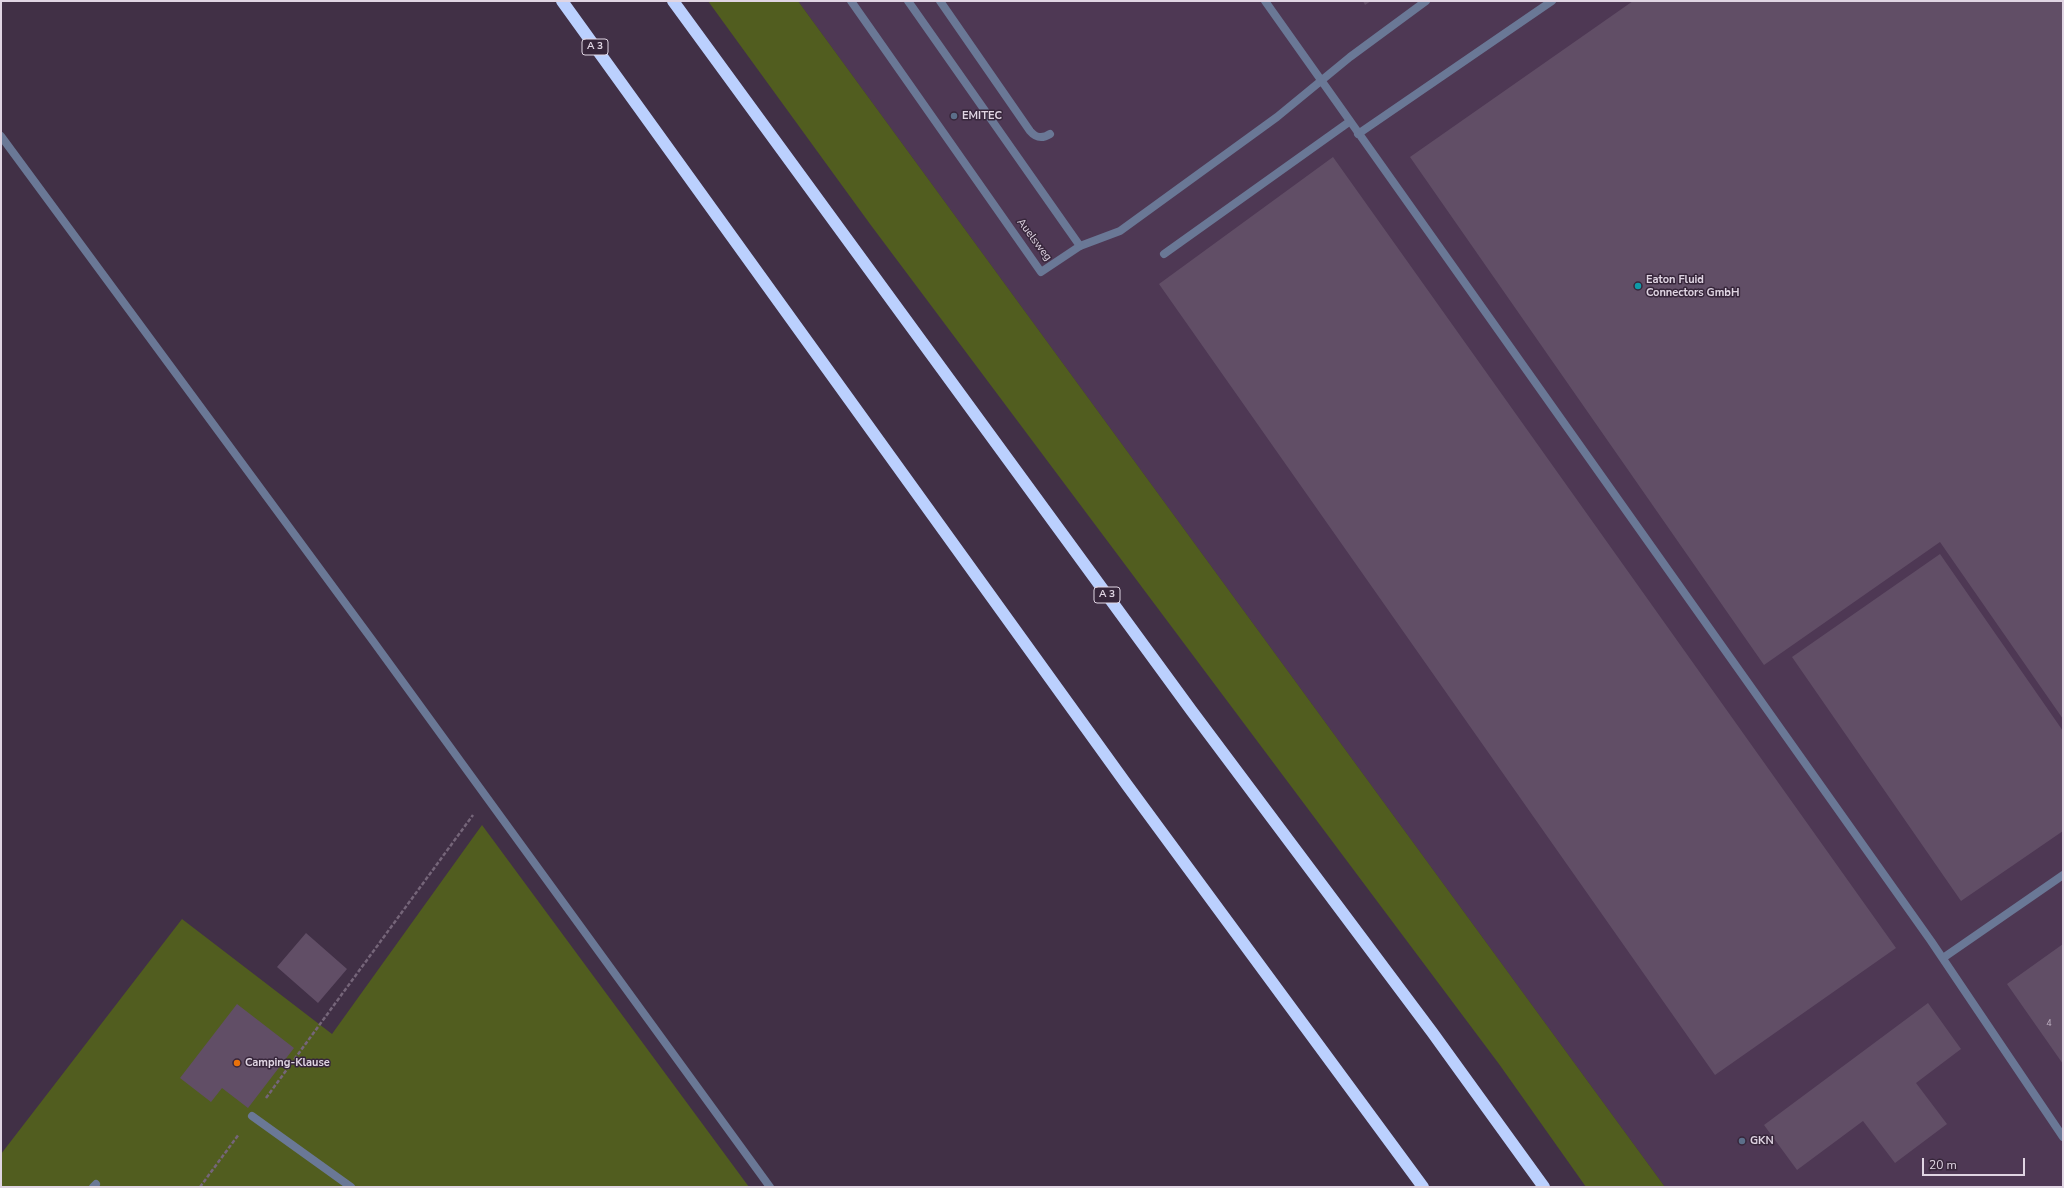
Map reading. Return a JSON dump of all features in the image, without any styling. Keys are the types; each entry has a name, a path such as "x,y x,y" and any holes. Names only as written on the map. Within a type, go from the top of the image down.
{"highway":[{"name":"A 3","path":"562,1 1127,785 1423,1187"},
{"name":"A 3","path":"673,1 1191,710 1432,1032 1544,1187"}],"street":[{"name":"Auelsweg","path":"851,1 1041,272 1080,246"},
{"path":"908,1 1080,246 1120,230 1278,117 1350,56 1426,1"},
{"path":"940,1 1030,131 1037,137 1050,134"},
{"path":"1265,1 1349,122 1943,958 2063,1137"},
{"path":"1358,134 1552,1"},
{"path":"1164,254 1349,122"},
{"path":"1,136 486,796 770,1187"},
{"path":"1943,958 2063,875"},
{"path":"252,1116 351,1187"}],"path":[{"path":"200,1187 486,796"}],"shaded area":[{"path":"798,1 2063,1 2063,1187 1665,1187"}],"green space":[{"path":"708,1 798,1 1665,1187 1586,1187 1499,1064 870,224"},
{"path":"482,825 749,1187 1,1187 1,1154 182,919 332,1034"}],"building":[{"path":"1363,1 1371,1 1365,5"},
{"path":"1633,1 2063,1 2063,719 1940,542 1764,665 1410,157"},
{"path":"1333,157 1896,948 1715,1075 1159,284"},
{"path":"1940,554 2063,731 2063,831 1961,901 1792,657"},
{"path":"306,933 347,969 318,1003 277,967"},
{"path":"2063,944 2063,1064 2007,984"},
{"path":"1928,1003 1961,1049 1916,1083 1947,1124 1895,1163 1863,1121 1797,1170 1764,1125"},
{"name":"Camping-Klause","path":"237,1004 294,1048 248,1108 222,1088 211,1102 180,1078"}],"place":[{"name":"EMITEC","path":"954,116"},
{"name":"Eaton Fluid Connectors GmbH","path":"1638,286"},
{"name":"Camping-Klause","path":"237,1063"},
{"name":"GKN","path":"1742,1141"}]}
